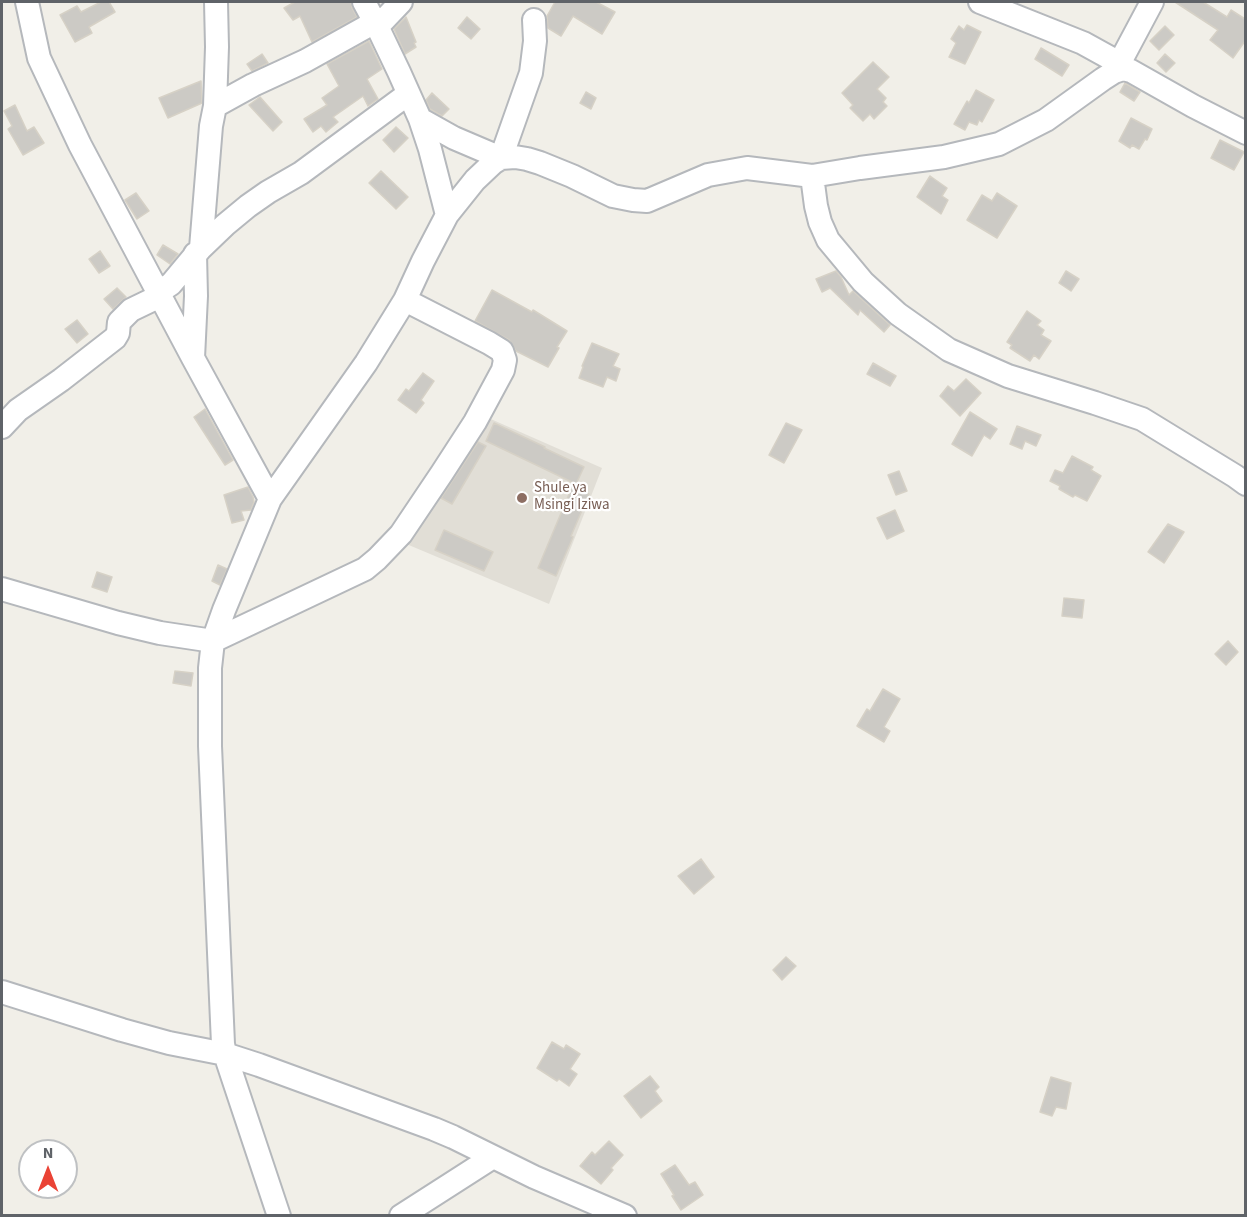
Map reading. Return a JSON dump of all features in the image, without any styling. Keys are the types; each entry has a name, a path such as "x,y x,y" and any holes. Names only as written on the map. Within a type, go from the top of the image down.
{"street":[{"path":"27,2 35,45 80,145 270,499"},
{"path":"193,358 198,251 215,106 216,2"},
{"path":"364,2 420,119 447,215"},
{"path":"215,106 377,25 401,2"},
{"path":"980,2 1083,43 1121,67 1245,133"},
{"path":"420,119 454,138 501,158 527,159 572,176 613,196 633,200 647,201 708,175 747,168 812,176 944,157 999,144 1046,120 1121,67 1152,2"},
{"path":"279,1215 225,1054 223,1037 210,736 210,668 213,641 270,499 366,363 405,300 447,215 475,180 501,158 531,73 535,41 534,20"},
{"path":"2,427 18,410 115,338 119,322 131,310 159,294 177,279 198,251 248,206 301,173 408,94"},
{"path":"812,176 818,214 828,240 863,282 898,314 949,350 1008,376 1142,419 1245,484"},
{"path":"2,589 118,623 160,633 213,641 365,569 401,534 475,422 503,370 505,360 502,351 489,343 405,300"},
{"path":"2,992 169,1043 225,1054 260,1065 434,1129 567,1192 625,1215"},
{"path":"401,1215 493,1157"},
{"path":"567,1192 580,1215"}],"shaded area":[{"path":"468,409 602,468 549,604 404,543"}],"building":[{"path":"101,2 109,2 115,12 89,27 92,33 75,42 60,15 77,6 81,12"},
{"path":"295,2 351,2 357,17 312,42 300,16 293,20 284,8"},
{"path":"555,2 596,2 615,12 602,34 573,16 561,36 548,28 547,16"},
{"path":"1175,2 1203,2 1227,17 1231,10 1245,19 1245,41 1233,58 1210,40 1218,30"},
{"path":"406,17 416,47 405,54 394,29"},
{"path":"467,17 480,29 471,39 458,28"},
{"path":"967,25 981,32 965,64 949,57 956,43 951,39 959,26 964,30"},
{"path":"1165,26 1174,35 1159,50 1150,41"},
{"path":"369,41 382,69 367,79 378,99 368,106 363,96 333,117 338,122 326,132 321,126 313,132 304,119 327,105 322,98 339,86 327,64"},
{"path":"1041,48 1069,65 1062,76 1035,59"},
{"path":"262,54 268,63 252,71 247,64"},
{"path":"1165,54 1175,63 1166,72 1157,63"},
{"path":"873,62 889,77 877,89 886,98 883,102 887,106 874,119 870,114 863,121 850,108 853,105 842,93"},
{"path":"201,81 202,103 168,118 159,98"},
{"path":"1125,83 1140,92 1134,101 1120,92"},
{"path":"976,90 994,100 982,122 979,120 977,125 969,122 965,130 954,124"},
{"path":"586,92 596,98 591,109 580,103"},
{"path":"432,93 449,109 442,116 430,109 426,100"},
{"path":"260,97 282,122 273,131 249,105"},
{"path":"15,105 27,131 34,127 44,143 23,155 8,129 12,126 4,111"},
{"path":"1131,118 1152,129 1147,140 1145,139 1139,149 1132,145 1130,148 1119,141"},
{"path":"396,127 408,138 394,152 383,140"},
{"path":"1220,140 1244,152 1234,170 1211,158"},
{"path":"381,171 408,197 396,209 369,183"},
{"path":"930,176 947,188 942,196 948,200 941,214 917,197"},
{"path":"136,193 149,211 137,219 125,200"},
{"path":"997,193 1017,206 997,238 967,220 982,195 992,201"},
{"path":"163,245 178,254 170,264 157,255"},
{"path":"100,251 110,266 99,273 89,259"},
{"path":"836,271 849,295 853,291 890,325 884,332 860,310 858,315 830,288 822,292 816,279"},
{"path":"1066,271 1079,279 1071,291 1059,283"},
{"path":"117,288 126,297 113,309 104,299"},
{"path":"492,290 532,312 533,310 567,331 548,367 516,351 509,340 475,321"},
{"path":"1027,311 1041,321 1037,325 1044,330 1041,335 1051,341 1039,359 1034,355 1030,361 1010,348 1012,345 1007,342"},
{"path":"77,320 88,334 77,343 65,329"},
{"path":"592,343 619,354 613,366 620,369 616,381 607,377 603,387 579,378"},
{"path":"873,363 896,376 890,386 867,374"},
{"path":"423,373 434,381 421,400 424,403 416,413 398,400 406,389 409,391"},
{"path":"966,379 981,393 960,416 940,396 948,386 954,391"},
{"path":"205,409 233,460 225,465 194,417"},
{"path":"970,412 997,429 990,439 984,435 972,456 952,444"},
{"path":"494,423 584,467 576,484 486,441"},
{"path":"786,423 802,430 784,463 769,455"},
{"path":"1017,426 1041,435 1036,446 1025,441 1022,449 1010,444"},
{"path":"478,442 486,446 452,504 441,498"},
{"path":"1072,456 1093,467 1091,470 1101,476 1087,501 1075,495 1073,497 1050,481 1055,470 1063,473"},
{"path":"899,471 907,491 896,495 888,475"},
{"path":"248,487 254,502 251,510 241,511 244,520 232,523 224,495"},
{"path":"572,487 589,494 556,576 538,568"},
{"path":"895,510 904,531 887,539 877,518"},
{"path":"1168,524 1184,532 1164,563 1148,552"},
{"path":"444,530 493,552 484,571 435,550"},
{"path":"218,565 227,569 220,585 212,581"},
{"path":"97,572 112,577 107,592 92,587"},
{"path":"1064,598 1084,600 1082,618 1062,616"},
{"path":"1228,641 1238,652 1226,665 1215,654"},
{"path":"175,671 193,673 191,686 173,683"},
{"path":"883,689 900,699 884,727 890,731 884,742 857,726 867,709 870,711"},
{"path":"701,859 714,877 694,894 678,876"},
{"path":"786,957 796,966 782,980 773,970"},
{"path":"552,1042 564,1049 566,1045 580,1054 570,1069 577,1074 569,1086 537,1068"},
{"path":"650,1076 659,1087 655,1091 662,1101 641,1118 624,1096"},
{"path":"1051,1077 1071,1083 1066,1109 1056,1107 1052,1116 1040,1112"},
{"path":"609,1141 623,1155 601,1184 580,1166 592,1152 595,1155"},
{"path":"675,1165 689,1185 695,1182 703,1195 681,1210 661,1174"}],"place":[{"name":"Shule ya Msingi Iziwa","path":"522,498"}]}
